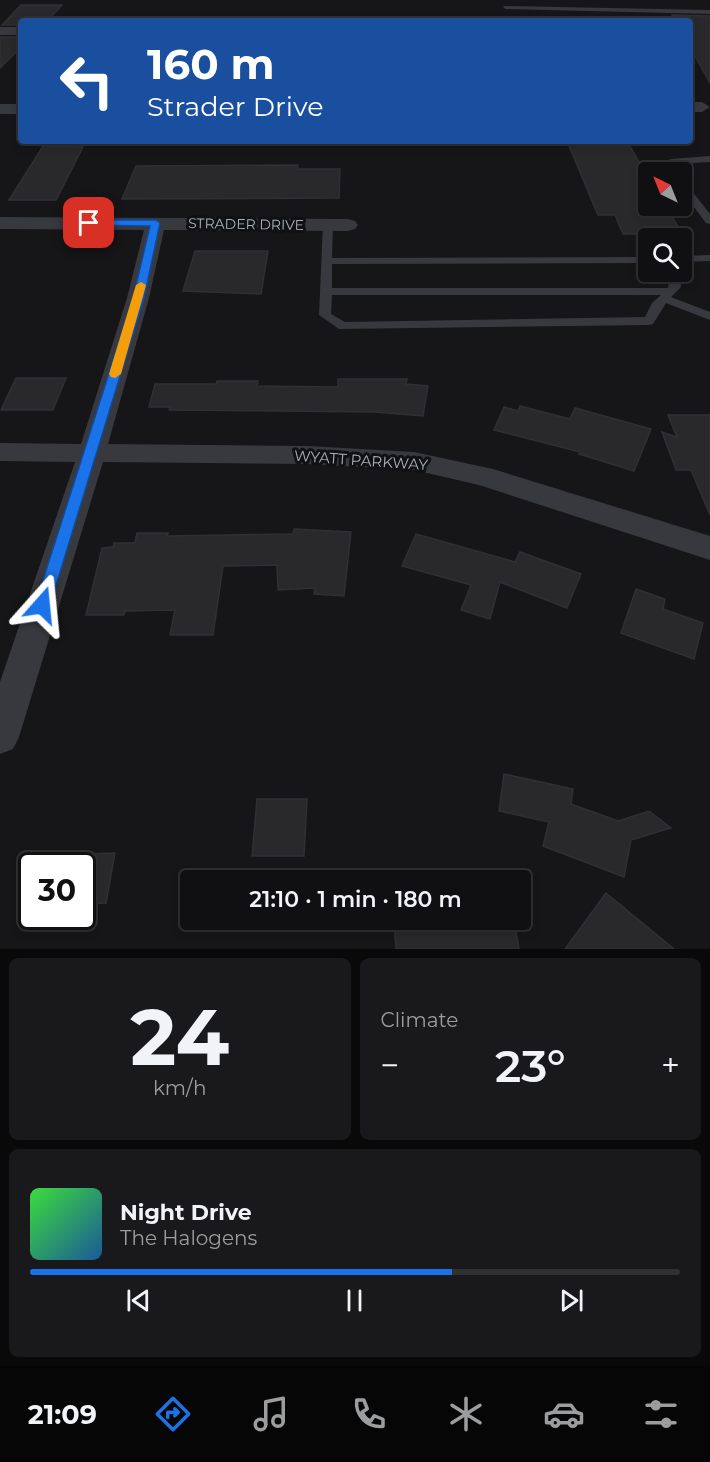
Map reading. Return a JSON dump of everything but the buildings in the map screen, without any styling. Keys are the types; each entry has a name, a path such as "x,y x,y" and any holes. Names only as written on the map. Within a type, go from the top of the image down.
{"street":[{"path":"0,31 18,31"},
{"path":"0,109 18,109"},
{"path":"0,737 92,452 138,298 156,223"},
{"name":"STRADER DRIVE","path":"0,224 338,224"},
{"name":"WYATT PARKWAY","path":"0,452 308,454 414,461 483,476 710,548"}],"lane":[{"path":"505,7 710,12"},
{"path":"671,162 710,159"},
{"path":"692,197 710,221"},
{"path":"338,224 328,261 325,315 343,326 649,321 656,306 675,287 675,282"},
{"path":"692,259 710,258"},
{"path":"328,261 638,260"},
{"path":"326,292 667,295 710,316"}],"slow traffic":[{"path":"115,374 141,285"}],"route":[{"path":"42,605 92,452 138,298 156,223 89,223"}]}
